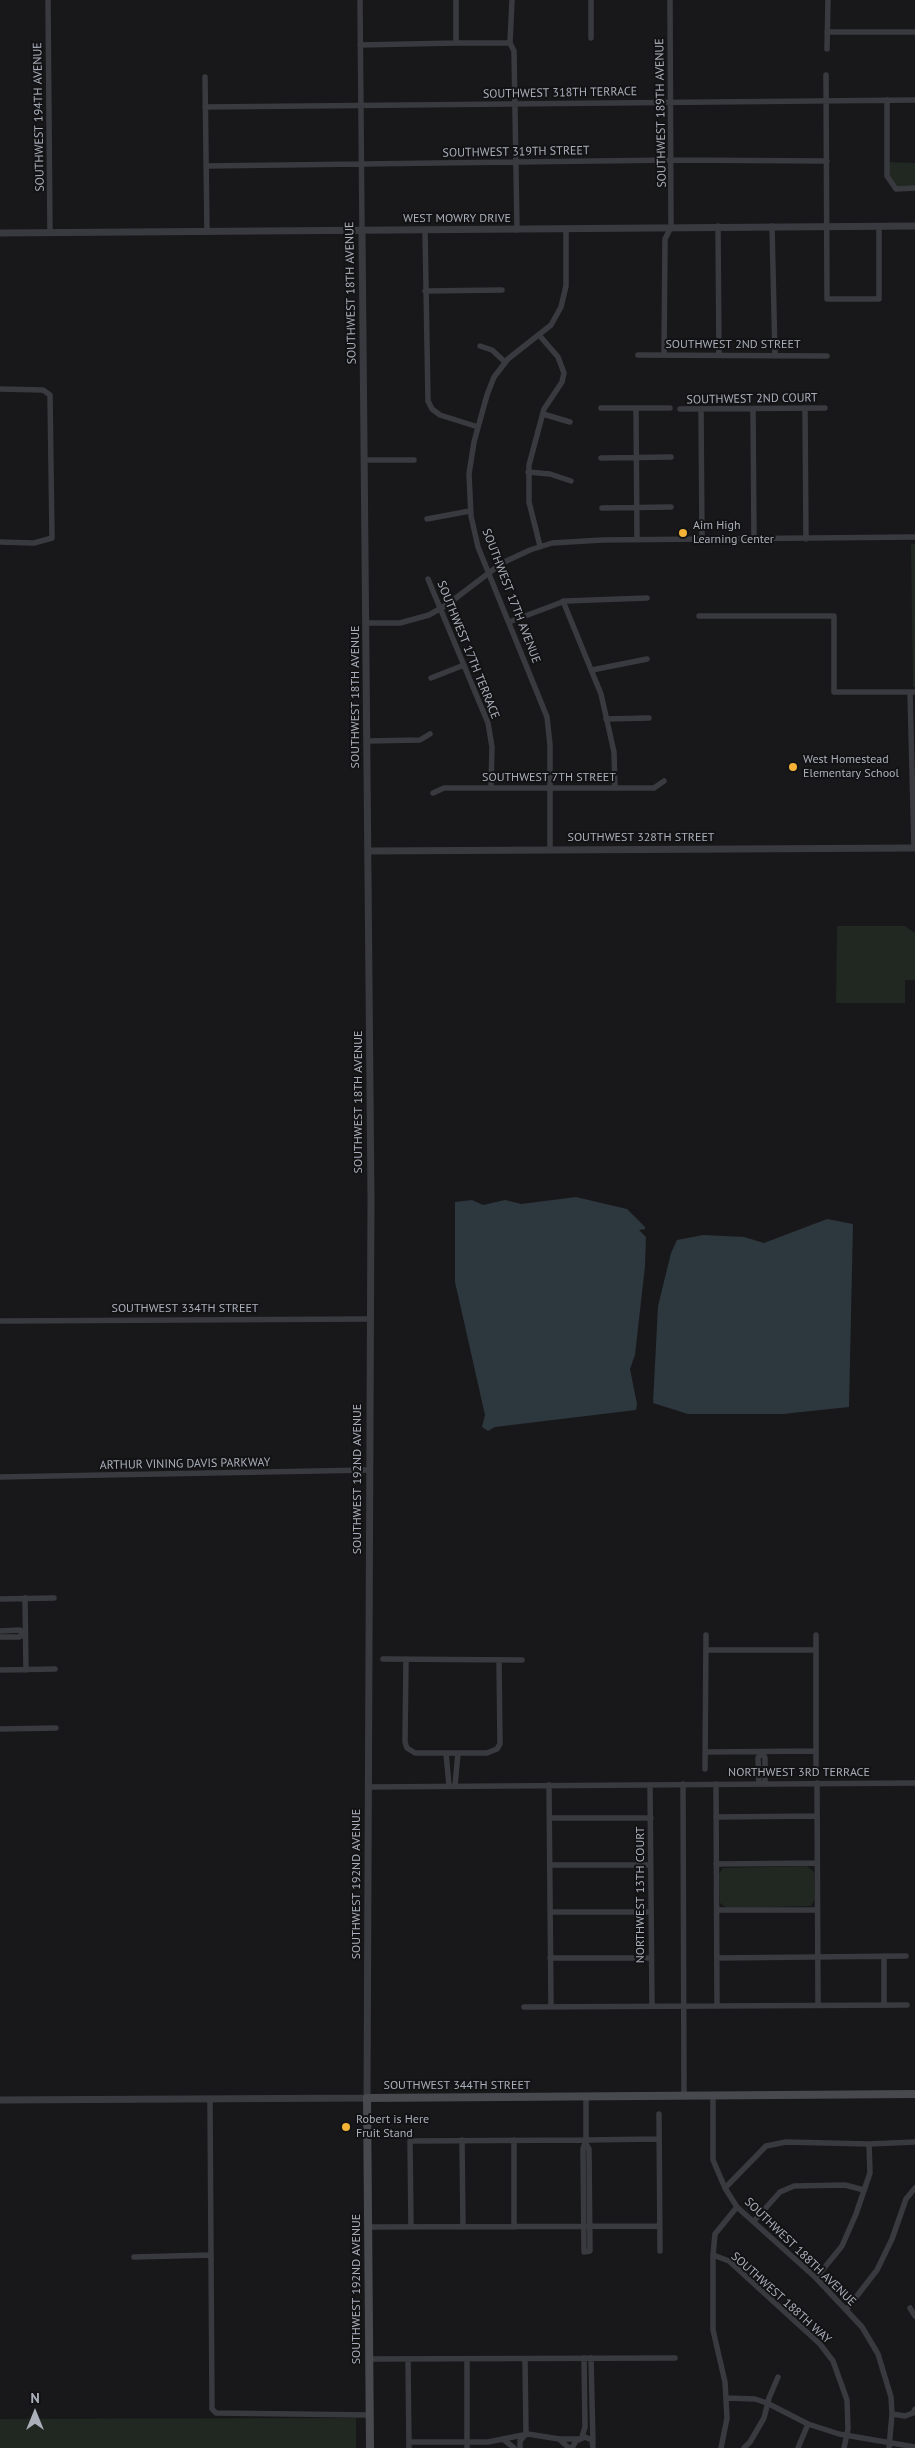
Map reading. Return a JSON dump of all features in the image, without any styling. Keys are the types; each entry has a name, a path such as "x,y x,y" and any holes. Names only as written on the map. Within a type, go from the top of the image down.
{"main road":[{"name":"SOUTHWEST 344TH STREET","path":"367,2098 915,2094"},
{"name":"SOUTHWEST 192ND AVENUE","path":"367,2098 370,2448"}],"street":[{"name":"SOUTHWEST 194TH AVENUE","path":"48,0 50,233"},
{"path":"360,0 360,45 510,43"},
{"path":"456,0 456,44"},
{"path":"512,0 510,43 514,51 516,104 517,230"},
{"path":"591,0 591,38"},
{"name":"SOUTHWEST 189TH AVENUE","path":"664,355 665,239 671,227 670,0"},
{"path":"827,49 828,0"},
{"path":"827,32 915,32"},
{"name":"SOUTHWEST 18TH AVENUE","path":"360,45 368,851 370,1319"},
{"path":"826,75 827,161 825,225 827,298 879,299 879,226"},
{"path":"205,77 207,232"},
{"path":"887,100 887,176 896,189 915,188"},
{"name":"SOUTHWEST 318TH TERRACE","path":"205,107 915,100"},
{"name":"SOUTHWEST 319TH STREET","path":"206,166 672,160 827,161"},
{"name":"WEST MOWRY DRIVE","path":"0,233 517,230 825,225 915,226"},
{"path":"718,226 719,355"},
{"path":"772,226 775,356"},
{"name":"SOUTHWEST 17TH AVENUE","path":"550,850 547,717 488,572 475,534 470,511 469,468 478,426 490,385 506,362 554,320 564,299 566,229"},
{"path":"424,230 426,390 430,407 440,415 478,426"},
{"path":"425,291 502,290"},
{"path":"538,335 558,357 564,373 562,382 543,414 531,451 528,472 530,512 540,546"},
{"path":"480,346 492,350 506,362"},
{"name":"SOUTHWEST 2ND STREET","path":"638,355 827,356"},
{"path":"0,390 43,390 50,395 52,538 34,542 0,542"},
{"name":"SOUTHWEST 2ND COURT","path":"601,408 670,408"},
{"path":"636,408 637,539"},
{"path":"805,408 806,538"},
{"name":"SOUTHWEST 2ND COURT","path":"680,409 825,408"},
{"path":"701,409 702,539"},
{"path":"753,409 754,539"},
{"path":"543,414 570,422"},
{"path":"601,458 671,457"},
{"path":"364,460 414,460"},
{"path":"528,472 550,474 572,481"},
{"path":"602,508 671,507"},
{"path":"427,519 470,511"},
{"path":"366,623 405,622 422,618 441,609 488,572 513,557 540,546 566,541 915,538"},
{"name":"SOUTHWEST 17TH TERRACE","path":"428,578 490,730 491,788"},
{"path":"509,622 564,601 647,598"},
{"path":"564,601 601,694 614,752 615,788"},
{"path":"699,616 834,616 834,692 912,692 915,848"},
{"path":"592,670 647,659"},
{"path":"431,678 464,665"},
{"path":"606,719 649,718"},
{"path":"367,742 420,740 430,734"},
{"name":"SOUTHWEST 7TH STREET","path":"433,794 444,788 654,788 664,781"},
{"name":"SOUTHWEST 328TH STREET","path":"368,851 915,848"},
{"name":"SOUTHWEST 334TH STREET","path":"0,1321 370,1319"},
{"name":"SOUTHWEST 192ND AVENUE","path":"367,2098 370,1319"},
{"name":"ARTHUR VINING DAVIS PARKWAY","path":"0,1477 369,1470"},
{"path":"24,1598 26,1670"},
{"path":"0,1599 54,1598"},
{"path":"0,1631 20,1630 24,1634"},
{"path":"0,1637 19,1637 24,1634"},
{"path":"705,1770 706,1635"},
{"path":"816,1635 816,1772"},
{"path":"706,1650 816,1650"},
{"path":"382,1659 522,1660"},
{"path":"406,1659 405,1742 407,1748 415,1753 487,1753 497,1749 500,1744 500,1660"},
{"path":"0,1670 55,1670"},
{"path":"0,1728 56,1728"},
{"path":"706,1752 816,1752"},
{"path":"762,1752 758,1758 762,1784"},
{"path":"446,1753 447,1767 452,1786"},
{"path":"452,1786 458,1767 458,1753"},
{"path":"447,1767 458,1767"},
{"path":"817,1783 818,2005"},
{"name":"NORTHWEST 3RD TERRACE","path":"452,1786 915,1783"},
{"path":"683,1784 684,2095"},
{"path":"716,1784 717,2006"},
{"name":"NORTHWEST 13TH COURT","path":"650,1785 652,2006"},
{"path":"368,1787 452,1786"},
{"path":"549,1786 551,2007"},
{"path":"716,1817 817,1816"},
{"path":"550,1818 650,1818"},
{"path":"716,1864 817,1863"},
{"path":"550,1865 651,1865"},
{"path":"717,1910 817,1910"},
{"path":"550,1912 651,1912"},
{"path":"884,1956 884,2005"},
{"path":"717,1958 906,1956"},
{"path":"550,1958 651,1958"},
{"path":"524,2007 907,2004"},
{"name":"SOUTHWEST 188TH AVENUE","path":"713,2095 713,2160 724,2188 737,2207 816,2278 862,2327 878,2354 888,2382 892,2414 890,2445"},
{"path":"586,2096 586,2142 583,2150 587,2226"},
{"name":"SOUTHWEST 344TH STREET","path":"0,2100 367,2098"},
{"path":"210,2100 212,2409 216,2413 369,2416"},
{"path":"659,2114 660,2251"},
{"path":"411,2227 410,2141 514,2140 586,2142 660,2139"},
{"path":"462,2140 463,2227"},
{"path":"514,2140 514,2227"},
{"path":"724,2188 766,2146 786,2142 870,2144 915,2142"},
{"path":"816,2278 842,2246 870,2173 870,2144"},
{"path":"754,2222 780,2192 794,2186 846,2185 864,2190"},
{"path":"846,2310 877,2270 892,2239 906,2199 914,2188"},
{"path":"721,2448 727,2418 726,2398 713,2330 714,2234 737,2207"},
{"path":"368,2227 660,2226"},
{"name":"SOUTHWEST 188TH WAY","path":"713,2255 729,2262 820,2344 833,2361 847,2400 848,2436 844,2448"},
{"path":"134,2257 211,2256"},
{"path":"910,2308 915,2316"},
{"path":"559,2439 570,2448 580,2438 585,2429 588,2358"},
{"path":"588,2358 593,2446"},
{"path":"369,2359 676,2358"},
{"path":"408,2359 409,2445 467,2445 526,2434 559,2439 590,2438 593,2446"},
{"path":"467,2359 467,2445"},
{"path":"520,2448 520,2441 526,2434 525,2359"},
{"path":"744,2448 750,2442 764,2418 767,2403 778,2377"},
{"path":"726,2398 755,2399 767,2403 808,2424 848,2436 890,2445 915,2447"},
{"path":"892,2414 905,2416 913,2413 915,2409"},
{"path":"798,2448 808,2424"},
{"path":"503,2439 514,2448"}],"shaded area":[{"path":"888,162 915,163 915,188 896,188 888,176"},
{"path":"911,544 915,544 915,687 913,687"},
{"path":"837,926 905,926 915,933 915,980 905,980 905,1003 836,1003"},
{"path":"576,1197 627,1209 645,1227 645,1229 639,1230 646,1237 645,1266 635,1355 630,1369 637,1404 636,1410 495,1427 488,1431 482,1427 485,1415 455,1282 455,1202 472,1200 483,1205 505,1200 521,1204"},
{"path":"827,1219 853,1224 849,1407 783,1414 688,1414 653,1403 658,1306 671,1253 677,1240 703,1235 744,1237 764,1243"},
{"path":"807,1866 814,1872 815,1899 811,1906 727,1908 720,1903 719,1874 723,1868"},
{"path":"356,2418 356,2448 0,2448 0,2419"}],"place":[{"name":"Aim High Learning Center","path":"683,533"},
{"name":"West Homestead Elementary School","path":"793,767"},
{"name":"Robert is Here Fruit Stand","path":"346,2127"}]}
